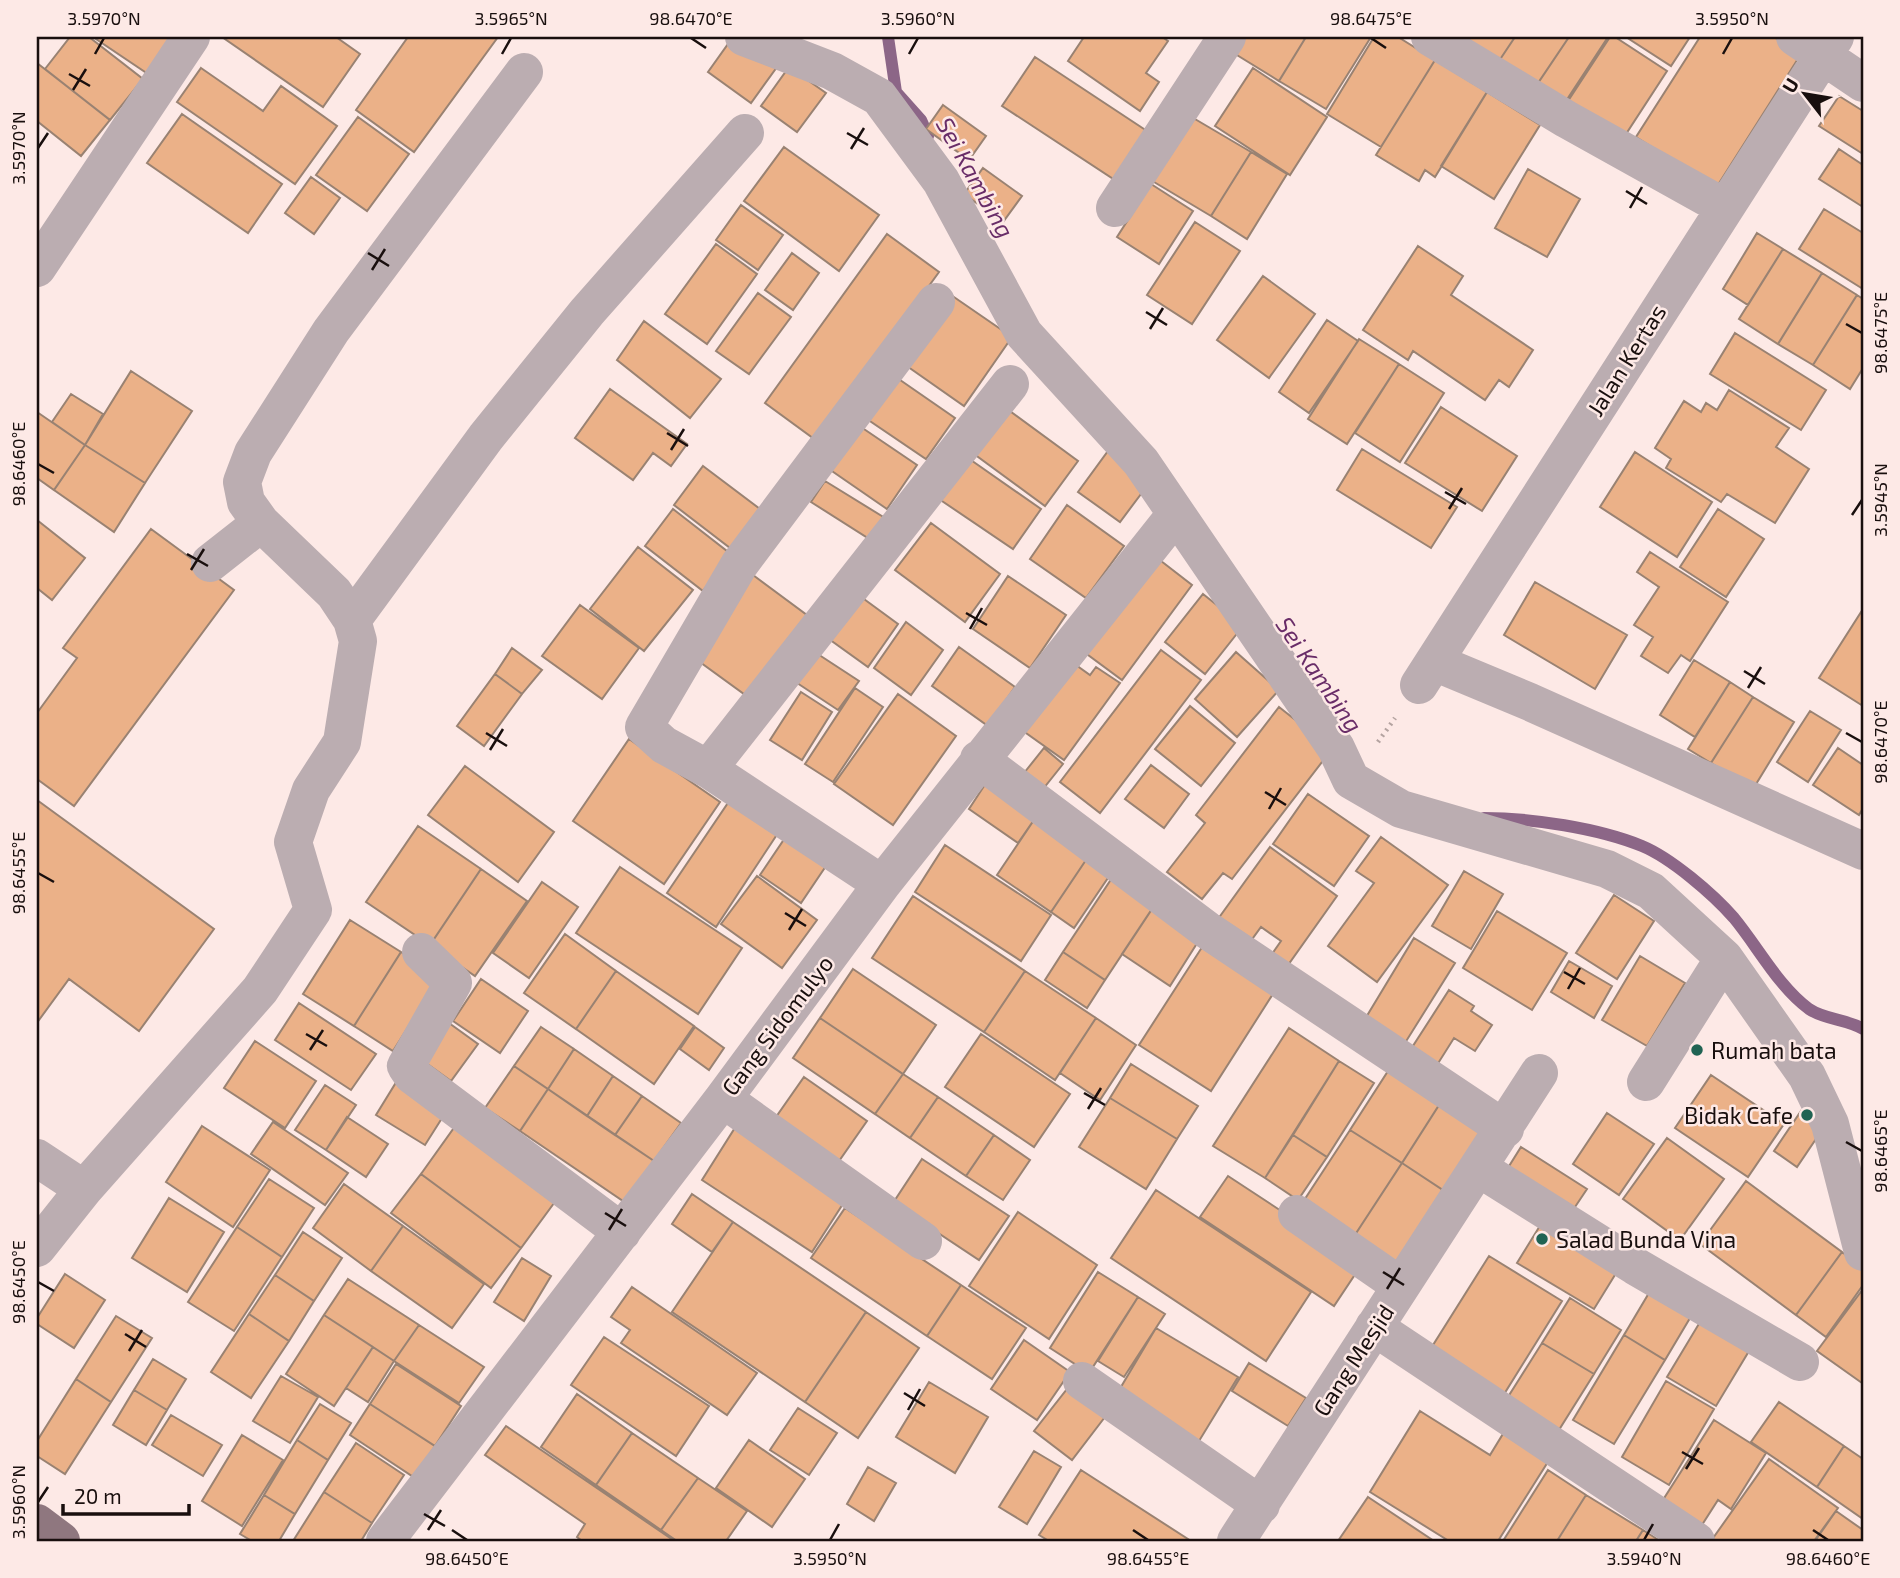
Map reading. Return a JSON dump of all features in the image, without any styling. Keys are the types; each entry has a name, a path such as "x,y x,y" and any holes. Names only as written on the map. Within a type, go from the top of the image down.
{"main road":[{"path":"37,1523 61,1541"}],"street":[{"path":"37,268 191,37"},
{"path":"744,37 832,71 878,97 941,181 1024,334 1141,462 1354,776 1401,809 1607,869 1651,891 1724,958 1807,1076 1830,1124 1863,1252"},
{"path":"1115,208 1227,37"},
{"path":"1430,37 1566,119 1724,207"},
{"path":"1818,43 1863,83"},
{"name":"Jalan Kertas","path":"1427,673 1724,207 1818,43"},
{"path":"37,1248 84,1189 260,990 313,910 293,842 311,790 342,742 358,640 352,620 334,593 261,523 246,502 242,482 253,453 331,331 486,119 524,72"},
{"path":"352,620 486,437 587,312 745,133"},
{"path":"882,884 708,769 664,745 644,727 739,565 936,302"},
{"path":"708,769 1010,384"},
{"name":"Gang Sidomulyo","path":"385,1541 723,1099 882,884 1176,514"},
{"path":"210,564 261,523"},
{"path":"1427,673 1530,702 1863,852"},
{"path":"979,759 1207,930 1505,1129"},
{"path":"421,952 453,982 406,1066 412,1075 622,1232"},
{"path":"1646,1083 1724,958"},
{"name":"Gang Mesjid","path":"1236,1541 1480,1168 1539,1073"},
{"path":"723,1099 923,1241"},
{"path":"37,1157 84,1189"},
{"path":"1480,1168 1635,1266 1800,1362"},
{"path":"1297,1214 1401,1286"},
{"path":"1374,1327 1696,1541"},
{"path":"1082,1381 1261,1505"}],"path":[{"path":"1354,776 1427,673"}],"building":[{"path":"70,37 89,37 143,79 110,120 45,69"},
{"path":"93,37 174,37 154,78"},
{"path":"222,37 336,37 360,54 323,107"},
{"path":"408,37 498,37 414,152 356,110"},
{"path":"733,37 777,67 751,103 708,72"},
{"path":"1084,37 1162,37 1168,41 1146,73 1159,82 1140,111 1068,61"},
{"path":"1242,37 1306,37 1279,81 1232,52"},
{"path":"1306,37 1371,37 1326,109 1279,81"},
{"path":"1374,37 1398,37 1435,60 1381,147 1327,114"},
{"path":"1455,37 1515,37 1497,64"},
{"path":"1515,37 1569,37 1534,89 1497,64"},
{"path":"1569,37 1608,37 1562,107 1534,89"},
{"path":"1610,37 1615,37 1667,71 1624,137 1568,101"},
{"path":"1626,37 1690,37 1671,66"},
{"path":"1700,37 1774,37 1801,54 1716,188 1636,137"},
{"path":"1035,57 1153,135 1121,184 1002,106"},
{"path":"1435,60 1487,92 1435,177 1425,170 1419,181 1376,155"},
{"path":"37,63 110,120 81,156 37,121"},
{"path":"789,67 826,93 797,132 761,106"},
{"path":"201,68 263,111 281,86 337,126 295,184 177,102"},
{"path":"1253,68 1327,117 1290,175 1215,126"},
{"path":"1487,92 1540,125 1494,199 1441,166"},
{"path":"1839,96 1863,111 1863,154 1819,126"},
{"path":"943,105 986,136 969,160 926,129"},
{"path":"1183,112 1251,152 1211,216 1144,176"},
{"path":"182,114 282,184 248,233 147,163"},
{"path":"358,117 409,154 367,211 316,175"},
{"path":"784,147 879,215 839,271 744,201"},
{"path":"1839,149 1863,165 1863,207 1819,179"},
{"path":"1251,152 1287,174 1247,239 1211,216"},
{"path":"983,168 1022,196 1003,222 964,194"},
{"path":"1528,169 1580,199 1547,257 1495,228"},
{"path":"311,177 340,198 314,234 285,213"},
{"path":"1151,184 1193,211 1159,264 1117,237"},
{"path":"741,205 783,235 758,270 716,240"},
{"path":"1824,209 1863,233 1863,289 1799,249"},
{"path":"1195,222 1240,251 1192,324 1147,295"},
{"path":"1757,233 1783,249 1748,305 1723,289"},
{"path":"887,234 939,272 817,441 765,403"},
{"path":"716,244 757,274 707,344 665,314"},
{"path":"1418,246 1463,276 1451,295 1533,350 1509,387 1499,380 1485,400 1413,351 1408,360 1363,330"},
{"path":"1783,249 1822,273 1778,344 1739,319"},
{"path":"792,253 819,273 793,310 765,290"},
{"path":"1822,273 1857,295 1813,365 1778,344"},
{"path":"1263,276 1315,314 1269,378 1217,340"},
{"path":"758,293 791,317 749,374 716,351"},
{"path":"951,295 1012,337 964,406 904,364"},
{"path":"1857,295 1863,299 1863,368 1850,389 1813,365"},
{"path":"1327,320 1358,341 1309,413 1279,392"},
{"path":"644,321 721,379 690,418 617,360"},
{"path":"1735,333 1826,390 1801,430 1710,374"},
{"path":"1359,339 1399,364 1347,444 1308,419"},
{"path":"1399,364 1444,393 1400,462 1355,433"},
{"path":"131,371 192,411 145,483 85,445"},
{"path":"890,373 955,418 926,459 861,415"},
{"path":"610,389 687,444 671,466 653,453 633,480 575,438"},
{"path":"1729,390 1789,428 1776,447 1809,469 1775,523 1727,494 1721,502 1666,468 1671,459 1655,448 1684,401 1701,412 1706,403 1717,410"},
{"path":"71,394 103,414 85,445 52,422"},
{"path":"1003,406 1078,461 1045,506 970,451"},
{"path":"1441,407 1517,456 1482,511 1405,463"},
{"path":"37,412 85,445 54,490 37,478"},
{"path":"858,425 917,465 887,509 829,469"},
{"path":"85,445 145,483 114,532 54,490"},
{"path":"1362,449 1457,507 1431,548 1337,490"},
{"path":"1108,451 1150,482 1120,522 1078,492"},
{"path":"1635,452 1712,502 1677,557 1600,507"},
{"path":"968,458 1041,509 1013,549 939,499"},
{"path":"703,466 764,512 734,551 674,505"},
{"path":"825,481 885,518 871,540 811,502"},
{"path":"1067,505 1124,546 1086,598 1030,559"},
{"path":"673,509 732,555 703,591 645,546"},
{"path":"1718,509 1764,539 1726,597 1680,567"},
{"path":"37,520 85,558 52,600 37,588"},
{"path":"931,523 1000,574 965,622 895,570"},
{"path":"151,529 234,590 74,806 37,779 37,713 77,658 63,648"},
{"path":"638,547 693,590 644,651 590,609"},
{"path":"1650,552 1728,602 1690,661 1681,655 1668,673 1641,656 1653,637 1634,625 1659,587 1637,572"},
{"path":"1152,554 1192,585 1122,680 1080,649"},
{"path":"753,575 815,621 755,702 693,657"},
{"path":"1008,576 1066,615 1030,668 973,629"},
{"path":"1535,582 1627,635 1595,689 1504,635"},
{"path":"853,591 898,624 868,667 822,634"},
{"path":"1203,594 1243,626 1205,674 1165,642"},
{"path":"580,605 639,648 602,699 542,656"},
{"path":"1863,609 1863,706 1819,678"},
{"path":"906,622 943,650 911,695 874,668"},
{"path":"807,647 859,681 838,710 788,677"},
{"path":"959,647 1015,687 988,726 932,686"},
{"path":"512,648 542,670 522,694 495,674"},
{"path":"1161,650 1201,680 1100,813 1060,782"},
{"path":"1236,652 1279,690 1237,737 1195,699"},
{"path":"1069,660 1090,675 1096,667 1120,683 1064,760 1019,728"},
{"path":"1694,660 1730,682 1695,737 1660,715"},
{"path":"495,674 522,694 484,746 457,726"},
{"path":"1730,682 1753,697 1711,763 1688,749"},
{"path":"855,688 883,707 833,782 805,764"},
{"path":"801,692 832,712 802,760 770,740"},
{"path":"898,694 956,736 893,825 834,784"},
{"path":"1753,697 1794,722 1753,789 1711,763"},
{"path":"1190,706 1235,743 1201,786 1155,749"},
{"path":"1279,707 1332,749 1232,879 1223,873 1202,899 1167,872 1205,823 1196,815"},
{"path":"1810,711 1841,730 1808,782 1777,762"},
{"path":"629,739 720,802 664,884 573,821"},
{"path":"1044,748 1063,764 1039,794 1020,778"},
{"path":"1838,748 1863,765 1863,808 1859,815 1813,785"},
{"path":"1151,765 1189,794 1164,828 1125,799"},
{"path":"465,766 554,832 518,882 428,815"},
{"path":"988,780 1038,814 1018,843 969,809"},
{"path":"1308,794 1369,836 1334,886 1273,844"},
{"path":"732,797 780,830 716,927 667,893"},
{"path":"37,800 214,929 139,1031 69,979 39,1020 37,1018"},
{"path":"1038,814 1092,851 1051,912 997,875"},
{"path":"418,826 481,869 430,945 366,902"},
{"path":"789,832 830,860 801,903 760,875"},
{"path":"1381,837 1448,885 1377,982 1328,946 1374,883 1356,871"},
{"path":"945,845 1051,915 1021,961 915,892"},
{"path":"1270,847 1337,896 1288,965 1272,954 1281,941 1261,927 1250,942 1218,919"},
{"path":"1092,851 1116,866 1074,928 1051,912"},
{"path":"620,867 742,948 698,1014 576,933"},
{"path":"481,869 527,901 475,976 430,945"},
{"path":"1464,871 1503,894 1471,949 1432,926"},
{"path":"757,876 817,920 782,968 721,924"},
{"path":"1112,878 1154,906 1105,980 1063,952"},
{"path":"542,882 578,907 529,978 493,953"},
{"path":"1614,895 1654,921 1617,979 1576,953"},
{"path":"913,896 1025,971 984,1032 872,958"},
{"path":"1154,906 1201,937 1170,986 1122,954"},
{"path":"1497,911 1567,953 1532,1010 1463,968"},
{"path":"350,920 401,952 354,1026 303,994"},
{"path":"565,934 616,971 576,1029 524,993"},
{"path":"1414,938 1455,963 1405,1043 1365,1019"},
{"path":"1206,941 1278,986 1211,1091 1139,1045"},
{"path":"401,952 440,977 393,1051 354,1026"},
{"path":"1063,952 1105,980 1087,1008 1045,980"},
{"path":"1640,956 1685,983 1647,1046 1602,1020"},
{"path":"1569,961 1612,986 1594,1018 1551,992"},
{"path":"853,969 936,1025 903,1074 820,1018"},
{"path":"616,971 694,1026 654,1084 576,1029"},
{"path":"1025,971 1096,1018 1055,1080 984,1032"},
{"path":"481,979 528,1011 500,1053 453,1021"},
{"path":"1449,990 1474,1006 1471,1011 1492,1025 1475,1051 1454,1038 1437,1065 1411,1049"},
{"path":"299,1003 376,1054 351,1090 275,1040"},
{"path":"442,1018 478,1044 451,1081 415,1055"},
{"path":"820,1018 903,1074 875,1114 793,1058"},
{"path":"1096,1018 1136,1045 1100,1100 1060,1073"},
{"path":"541,1027 574,1049 548,1089 514,1066"},
{"path":"695,1027 724,1048 709,1070 680,1049"},
{"path":"1289,1028 1339,1061 1265,1178 1213,1146"},
{"path":"981,1034 1070,1094 1034,1147 945,1087"},
{"path":"255,1041 316,1081 285,1128 224,1088"},
{"path":"574,1049 613,1076 587,1116 548,1089"},
{"path":"1339,1061 1374,1083 1327,1157 1293,1135"},
{"path":"1131,1064 1198,1106 1177,1139 1110,1098"},
{"path":"514,1066 548,1089 520,1131 485,1108"},
{"path":"1390,1068 1441,1102 1402,1163 1350,1130"},
{"path":"903,1074 938,1097 910,1138 875,1114"},
{"path":"1711,1075 1784,1124 1748,1177 1675,1128"},
{"path":"400,1076 449,1107 425,1145 376,1115"},
{"path":"613,1076 642,1096 615,1135 587,1116"},
{"path":"804,1077 867,1121 839,1161 776,1117"},
{"path":"325,1085 356,1105 326,1150 295,1130"},
{"path":"548,1089 654,1161 626,1203 520,1131"},
{"path":"642,1096 681,1123 654,1161 615,1135"},
{"path":"938,1097 994,1135 966,1176 910,1138"},
{"path":"1110,1098 1177,1139 1146,1189 1079,1147"},
{"path":"1441,1102 1489,1133 1449,1194 1402,1163"},
{"path":"1801,1111 1824,1127 1797,1167 1774,1151"},
{"path":"1607,1113 1654,1144 1619,1195 1573,1164"},
{"path":"347,1117 388,1144 366,1177 326,1150"},
{"path":"273,1122 348,1173 325,1205 251,1154"},
{"path":"738,1123 848,1196 812,1252 702,1180"},
{"path":"456,1125 557,1199 521,1248 421,1174"},
{"path":"202,1126 270,1170 233,1227 166,1182"},
{"path":"1350,1130 1402,1163 1351,1241 1299,1208"},
{"path":"994,1135 1030,1160 1003,1200 966,1176"},
{"path":"1293,1135 1327,1157 1298,1200 1265,1178"},
{"path":"1667,1138 1724,1179 1680,1240 1623,1199"},
{"path":"1521,1147 1587,1189 1571,1213 1506,1171"},
{"path":"922,1159 1009,1216 979,1260 893,1203"},
{"path":"1402,1163 1449,1194 1399,1272 1351,1241"},
{"path":"421,1174 521,1248 491,1288 391,1213"},
{"path":"1228,1176 1362,1264 1334,1306 1200,1217"},
{"path":"269,1179 314,1208 282,1257 237,1227"},
{"path":"1746,1181 1842,1252 1796,1315 1700,1244"},
{"path":"344,1184 403,1226 371,1271 313,1228"},
{"path":"1156,1190 1311,1292 1266,1361 1111,1258"},
{"path":"692,1194 733,1222 712,1252 672,1224"},
{"path":"169,1198 224,1232 187,1292 132,1258"},
{"path":"845,1208 961,1285 927,1336 811,1258"},
{"path":"1018,1212 1097,1265 1049,1339 969,1286"},
{"path":"733,1222 866,1312 805,1402 672,1312"},
{"path":"1541,1224 1618,1270 1594,1309 1517,1263"},
{"path":"403,1226 484,1284 452,1328 371,1271"},
{"path":"237,1227 282,1257 234,1331 188,1302"},
{"path":"303,1232 342,1258 314,1301 275,1275"},
{"path":"1842,1252 1863,1268 1863,1285 1826,1337 1796,1315"},
{"path":"1489,1256 1562,1301 1501,1399 1428,1353"},
{"path":"522,1258 551,1276 524,1321 494,1302"},
{"path":"1098,1272 1138,1297 1089,1373 1050,1348"},
{"path":"65,1274 105,1300 74,1348 37,1324 37,1318"},
{"path":"275,1275 314,1301 289,1341 249,1314"},
{"path":"348,1279 419,1325 394,1361 324,1315"},
{"path":"961,1285 1026,1328 992,1379 927,1336"},
{"path":"632,1287 757,1373 727,1415 621,1343 630,1330 611,1317"},
{"path":"1863,1289 1863,1382 1862,1383 1817,1351"},
{"path":"1649,1293 1690,1318 1665,1360 1624,1335"},
{"path":"1138,1297 1165,1314 1124,1377 1098,1361"},
{"path":"1570,1298 1621,1330 1594,1374 1542,1343"},
{"path":"866,1312 919,1348 858,1438 805,1402"},
{"path":"249,1314 289,1341 251,1398 211,1372"},
{"path":"324,1315 373,1347 334,1406 286,1374"},
{"path":"116,1316 152,1338 111,1402 76,1379"},
{"path":"1700,1322 1749,1351 1716,1406 1667,1377"},
{"path":"419,1325 484,1367 459,1403 394,1361"},
{"path":"1156,1328 1238,1377 1196,1446 1115,1397"},
{"path":"1624,1335 1665,1360 1614,1444 1573,1420"},
{"path":"604,1337 709,1406 676,1456 571,1385"},
{"path":"1024,1340 1070,1372 1037,1420 991,1389"},
{"path":"1542,1343 1594,1374 1552,1441 1501,1408"},
{"path":"373,1347 394,1361 368,1402 346,1388"},
{"path":"153,1359 186,1379 167,1410 134,1390"},
{"path":"1249,1363 1306,1398 1288,1426 1232,1391"},
{"path":"396,1364 461,1406 435,1446 370,1404"},
{"path":"281,1376 318,1397 290,1443 253,1421"},
{"path":"76,1379 111,1402 65,1474 37,1456 37,1441"},
{"path":"1666,1381 1714,1409 1669,1485 1622,1457"},
{"path":"929,1382 988,1417 955,1473 896,1437"},
{"path":"1071,1384 1108,1413 1072,1460 1034,1431"},
{"path":"134,1390 167,1410 146,1445 113,1425"},
{"path":"577,1394 632,1433 596,1485 541,1447"},
{"path":"1779,1402 1844,1446 1817,1487 1751,1442"},
{"path":"320,1404 351,1423 328,1460 297,1440"},
{"path":"370,1404 435,1446 415,1478 350,1435"},
{"path":"798,1408 837,1433 809,1475 770,1450"},
{"path":"1420,1411 1490,1455 1506,1429 1551,1457 1498,1541 1449,1541 1370,1492"},
{"path":"171,1415 222,1445 203,1476 152,1445"},
{"path":"1714,1420 1766,1453 1731,1509 1718,1500 1700,1528 1661,1503"},
{"path":"506,1426 673,1541 582,1541 577,1537 585,1524 485,1455"},
{"path":"632,1433 698,1478 661,1530 596,1485"},
{"path":"242,1435 283,1460 242,1526 202,1501"},
{"path":"297,1440 328,1460 295,1514 264,1495"},
{"path":"749,1440 805,1479 772,1527 716,1488"},
{"path":"356,1443 404,1475 372,1523 324,1492"},
{"path":"1844,1446 1863,1459 1863,1519 1817,1487"},
{"path":"1034,1451 1061,1467 1027,1524 999,1507"},
{"path":"1769,1459 1838,1508 1814,1541 1711,1541"},
{"path":"868,1467 896,1483 874,1521 847,1504"},
{"path":"1081,1470 1191,1541 1049,1541 1039,1535"},
{"path":"1548,1470 1586,1495 1557,1541 1503,1541"},
{"path":"698,1478 747,1511 726,1541 677,1541 661,1530"},
{"path":"324,1492 372,1523 361,1541 293,1541"},
{"path":"264,1495 295,1514 279,1541 252,1541 240,1534"},
{"path":"1586,1495 1643,1530 1636,1541 1557,1541"},
{"path":"1368,1497 1434,1541 1338,1541"},
{"path":"1836,1511 1863,1530 1863,1541 1815,1541"},
{"path":"1643,1530 1660,1541 1636,1541"}],"waterway":[{"name":"Sei Kambing","path":"888,37 896,92 921,120 928,136"},
{"name":"Sei Kambing","path":"1484,818 1543,822 1585,829 1642,846 1666,859 1691,877 1734,918 1778,978 1798,1000 1815,1013 1863,1029"}],"place":[{"name":"Rumah bata","path":"1697,1050"},
{"name":"Bidak Cafe","path":"1807,1115"},
{"name":"Salad Bunda Vina","path":"1542,1239"}]}
